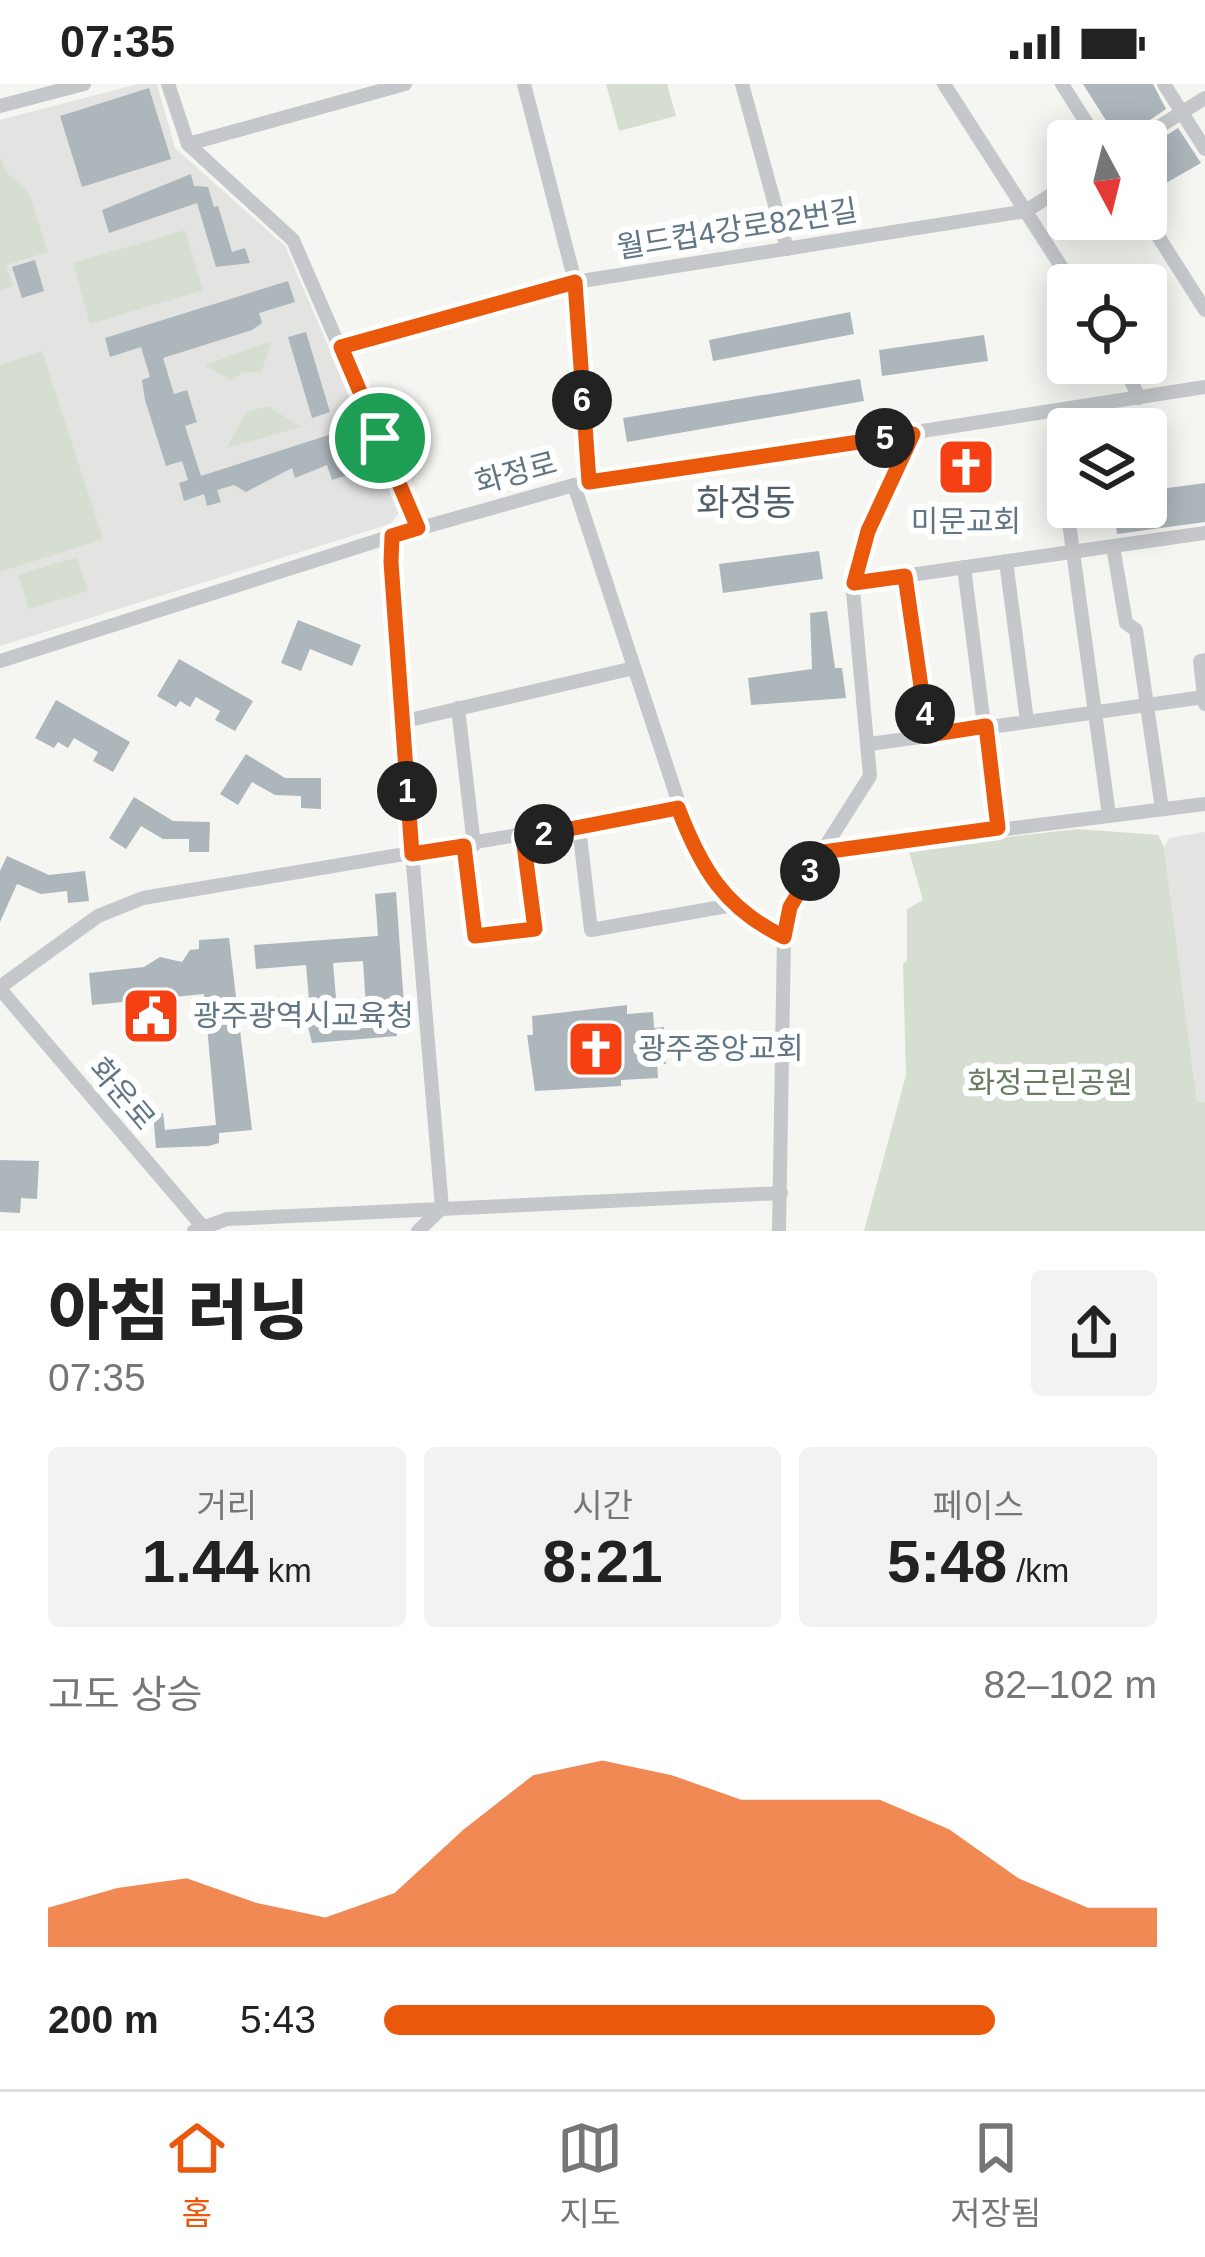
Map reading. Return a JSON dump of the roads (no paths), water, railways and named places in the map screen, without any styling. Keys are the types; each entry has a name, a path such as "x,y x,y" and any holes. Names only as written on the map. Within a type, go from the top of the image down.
{"street":[{"path":"0,106 84,84"},
{"path":"168,84 188,144 293,240 418,528"},
{"path":"188,144 405,84"},
{"path":"524,84 575,282 582,483 634,668 678,808 705,873 733,905 784,937"},
{"path":"742,84 787,249"},
{"path":"944,84 1059,264"},
{"path":"1062,84 1085,120"},
{"path":"1164,84 1205,149"},
{"path":"1167,121 1205,98"},
{"name":"월드컵4강로82번길","path":"341,347 575,282 1026,212 1047,198"},
{"path":"1161,240 1205,310"},
{"path":"1133,384 1139,398"},
{"name":"화정로","path":"1082,408 1205,387"},
{"name":"화정로","path":"0,661 418,528 582,483 1047,414"},
{"path":"779,1231 784,937 790,907 870,776 854,583 868,531 913,434"},
{"path":"1070,528 1109,815"},
{"path":"854,583 1205,533"},
{"path":"392,536 400,722 442,1208"},
{"path":"1113,546 1126,623 1136,630 1162,809"},
{"path":"1006,562 1027,721"},
{"path":"964,568 998,828"},
{"path":"905,576 928,735"},
{"path":"870,744 1204,700 1200,661 1205,660"},
{"path":"400,722 634,668"},
{"path":"458,707 475,936 535,929 523,838"},
{"path":"823,852 1205,804"},
{"path":"0,988 98,916 143,898 523,838 678,808"},
{"path":"580,827 591,930 733,905"},
{"name":"화운로","path":"0,988 200,1229"},
{"path":"200,1229 442,1208 781,1193"},
{"path":"418,1231 442,1208"}],"place":[{"name":"미문교회","path":"966,467"},
{"name":"광주광역시교육청","path":"151,1016"},
{"name":"광주중앙교회","path":"596,1049"}],"district":[{"name":"화정동","path":"746,502"}],"park label":[{"name":"화정근린공원","path":"1050,1083"}]}
